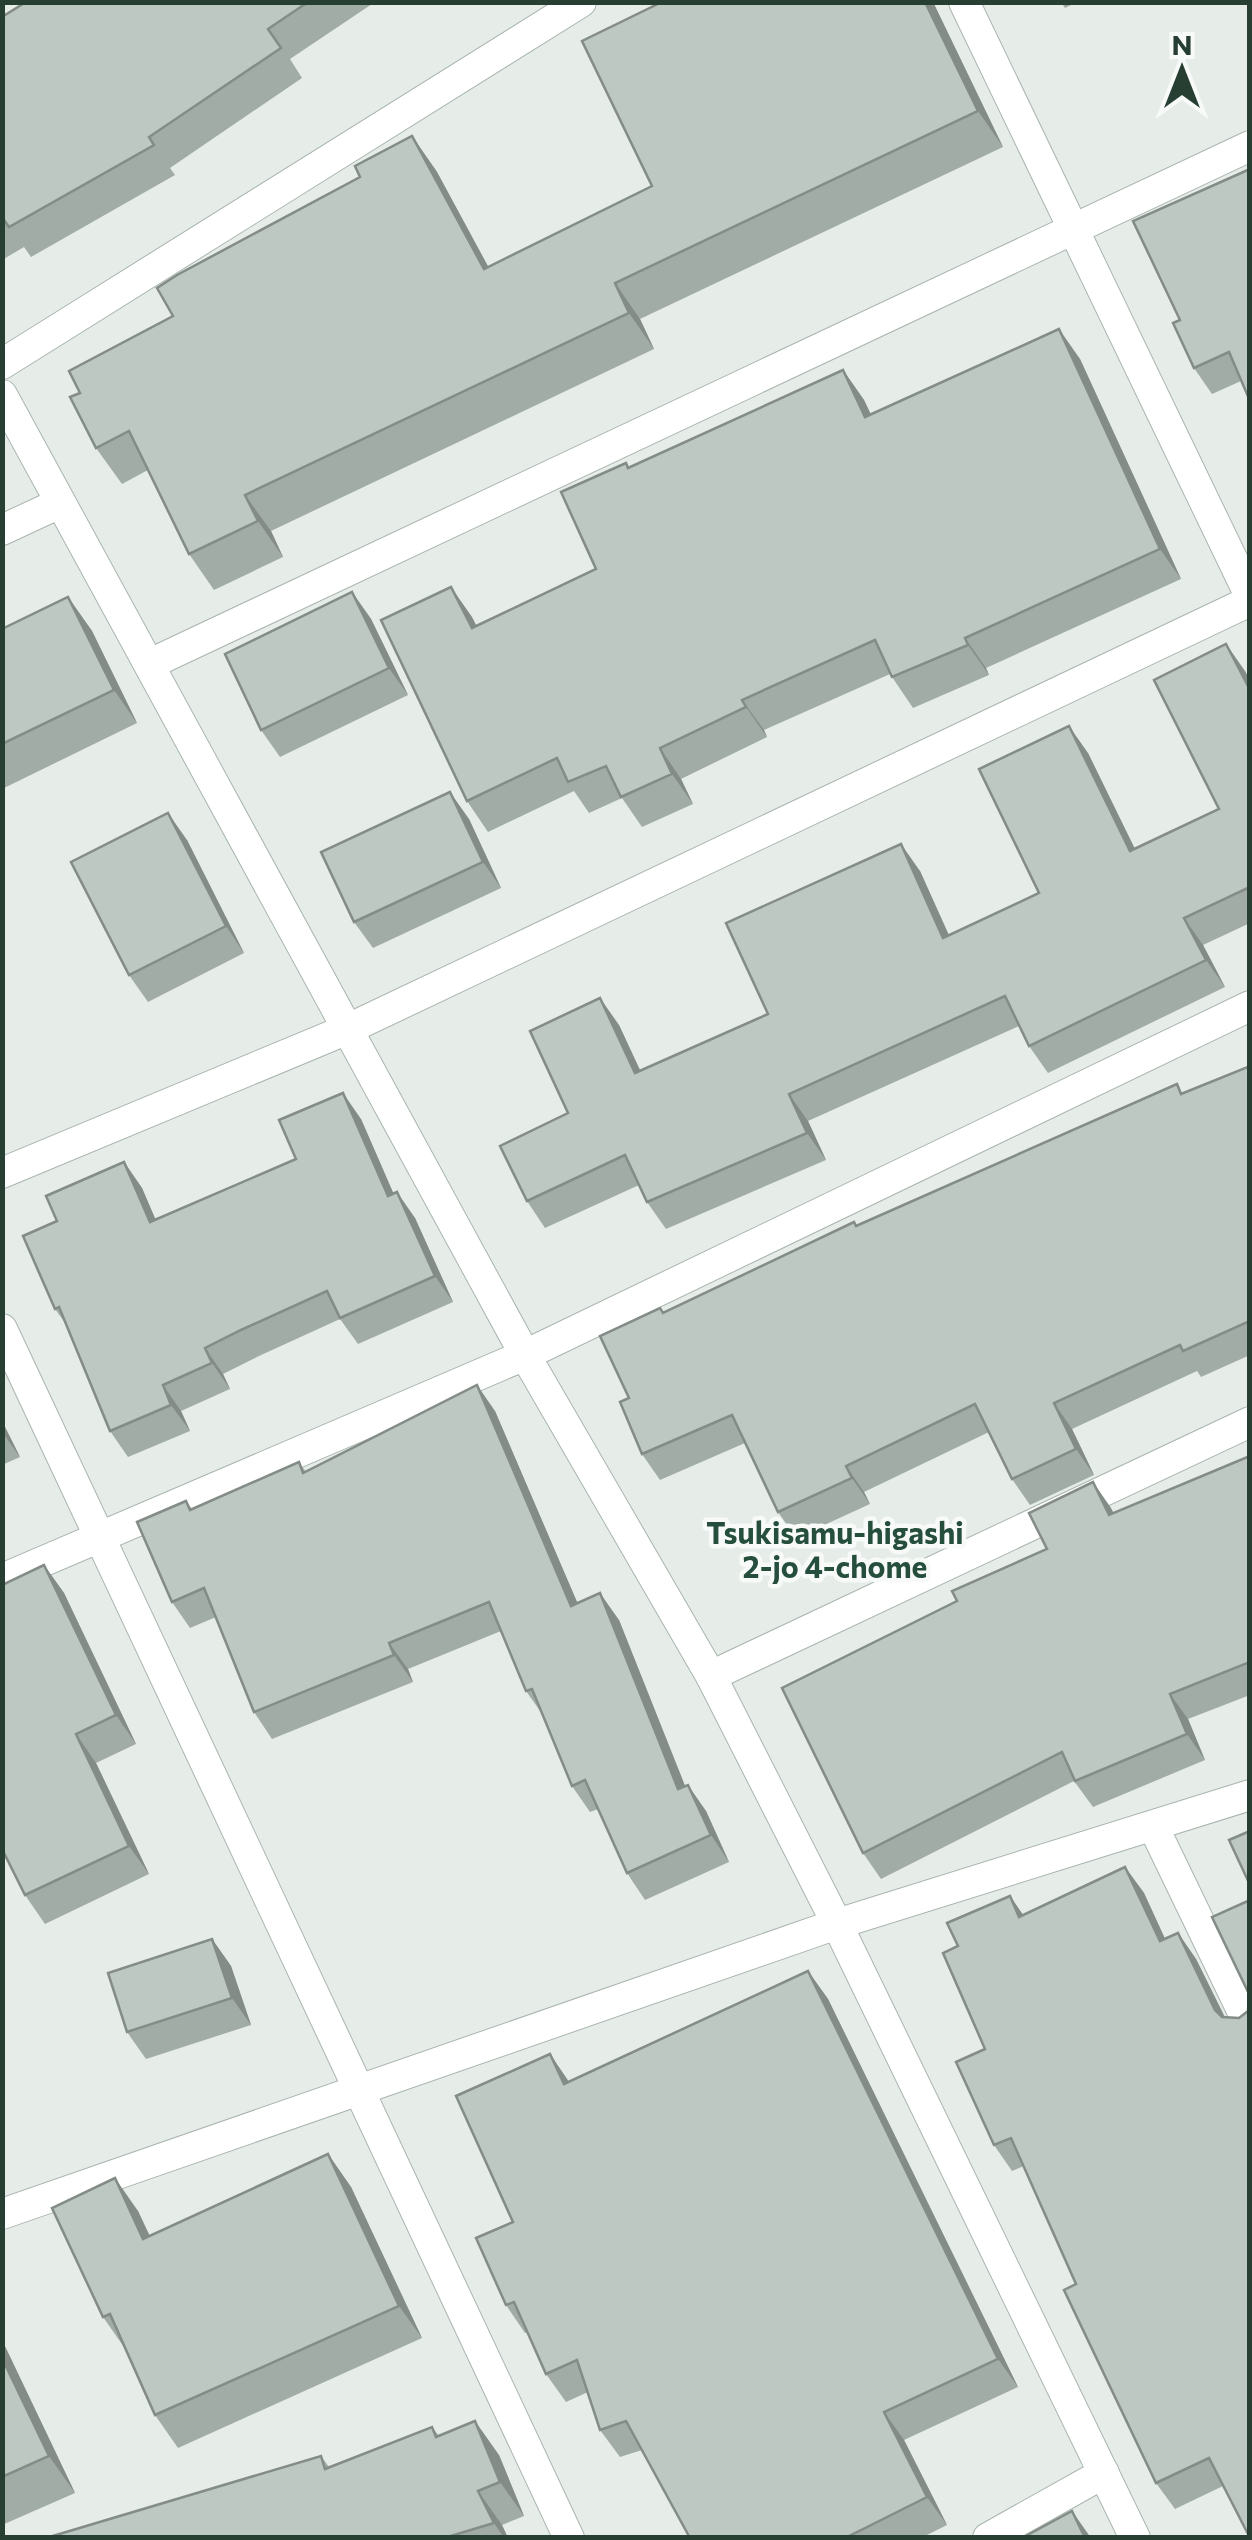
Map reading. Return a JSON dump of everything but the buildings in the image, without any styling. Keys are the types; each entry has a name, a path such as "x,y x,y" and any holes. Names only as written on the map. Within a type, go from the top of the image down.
{"street":[{"path":"2,364 581,2"},
{"path":"2,1173 348,1030 1250,598 964,2"},
{"path":"152,663 1075,232 1250,146"},
{"path":"2,394 526,1355 711,1676 837,1924 1136,2538"},
{"path":"2,530 60,504"},
{"path":"2,1579 526,1355 1250,1006"},
{"path":"2,1329 570,2538"},
{"path":"711,1676 1250,1422"},
{"path":"2,2214 837,1924 1250,1795"},
{"path":"1154,1828 1250,2027"},
{"path":"988,2538 1104,2473"}],"district":[{"name":"Tsukisamu-higashi 2-jo 4-chome","path":"835,1548"}]}
